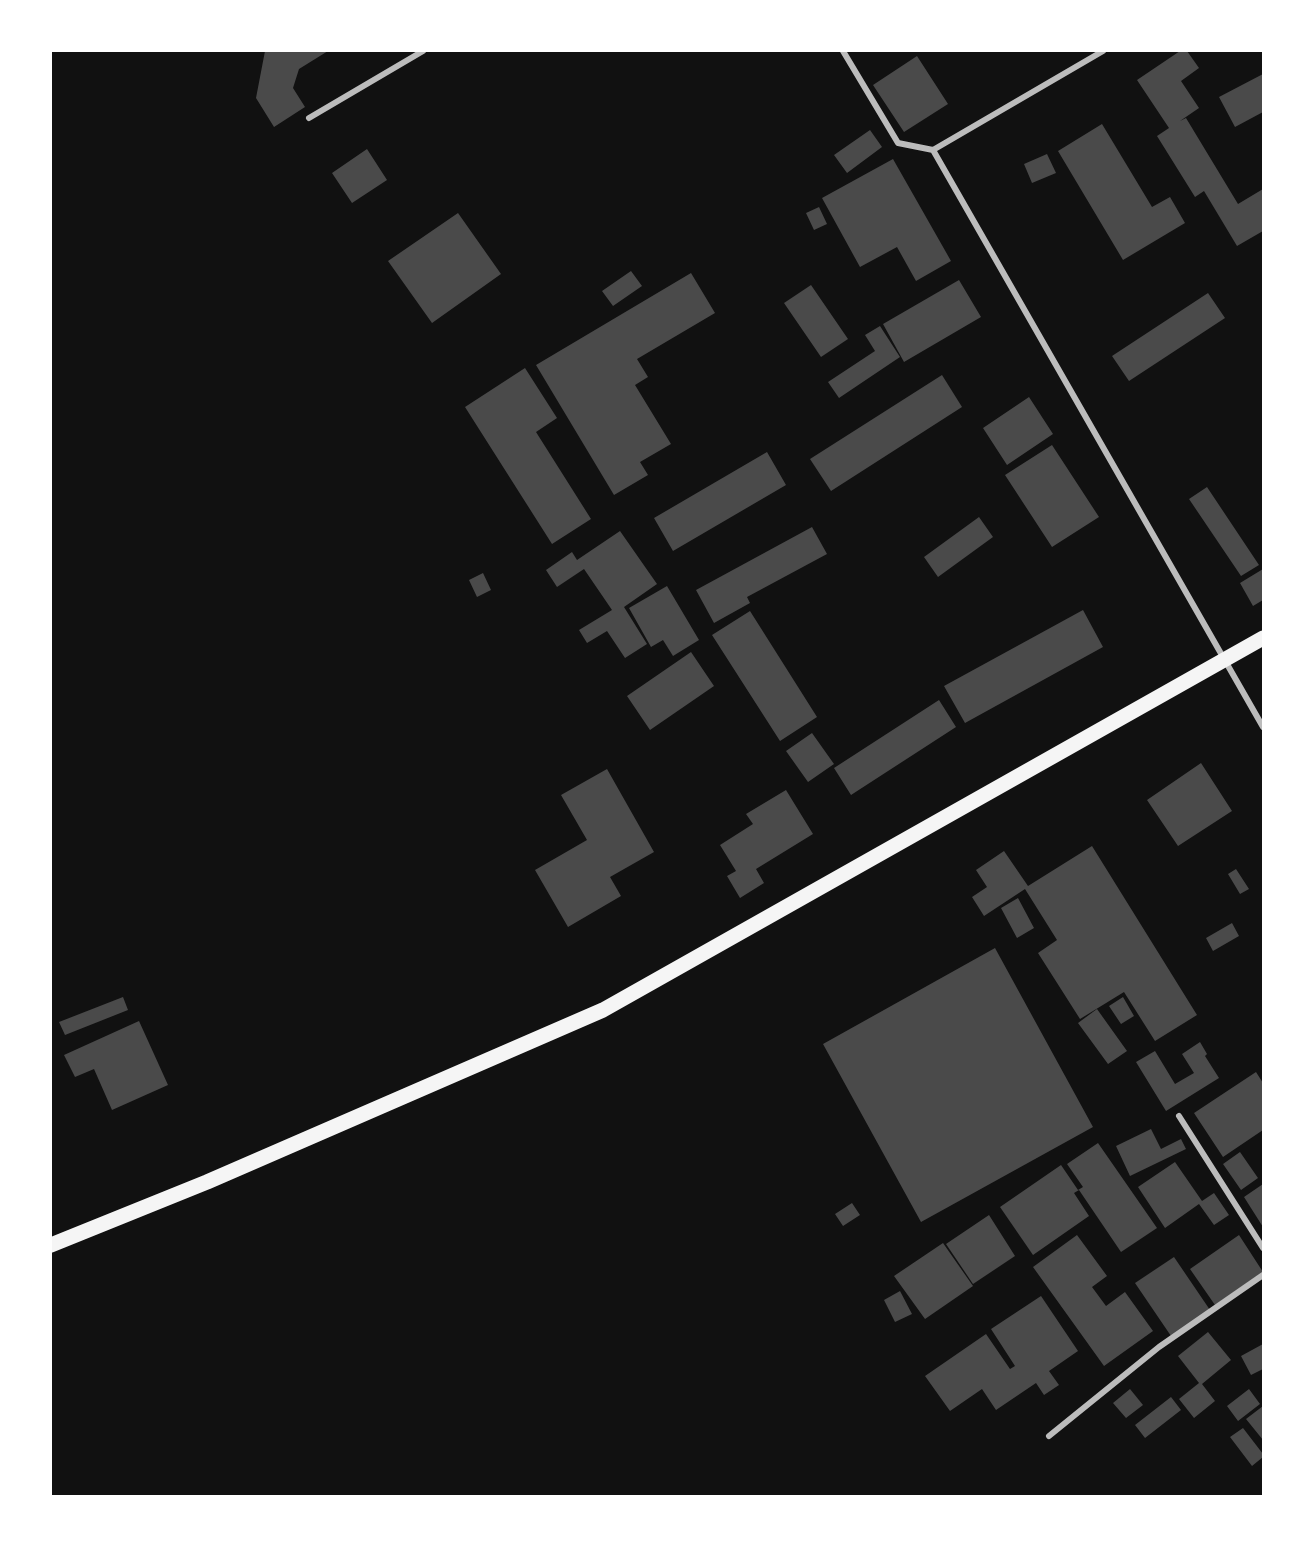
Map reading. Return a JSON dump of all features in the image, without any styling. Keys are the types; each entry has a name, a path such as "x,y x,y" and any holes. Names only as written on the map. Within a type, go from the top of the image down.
{"main road":[{"path":"51,1245 207,1182 603,1010 1263,638"}],"street":[{"path":"309,118 423,51"},
{"path":"843,51 898,143 933,150 1103,51"},
{"path":"933,150 1263,727"},
{"path":"1179,1116 1263,1248"},
{"path":"1049,1436 1158,1347 1263,1275"}],"building":[{"path":"265,51 328,51 299,69 293,88 305,107 274,127 256,98"},
{"path":"1180,51 1187,51 1199,68 1181,81 1199,108 1180,121 1186,118 1238,204 1263,189 1263,231 1237,246 1204,191 1195,197 1157,136 1169,128 1137,80"},
{"path":"917,56 948,104 904,132 873,85"},
{"path":"1263,74 1263,112 1235,127 1219,97"},
{"path":"1102,124 1152,207 1170,197 1185,223 1123,260 1058,151"},
{"path":"870,130 882,147 847,173 834,155"},
{"path":"367,149 387,180 352,203 332,173"},
{"path":"1047,154 1056,173 1032,183 1024,164"},
{"path":"893,159 951,261 916,281 897,247 860,267 822,198"},
{"path":"819,207 827,224 814,230 806,213"},
{"path":"458,213 501,274 432,323 388,261"},
{"path":"631,271 642,286 613,306 602,291"},
{"path":"691,273 715,313 637,359 648,377 635,385 671,444 640,462 648,475 614,495 536,365"},
{"path":"959,280 981,317 904,362 883,324"},
{"path":"811,285 848,339 821,357 784,303"},
{"path":"1208,293 1225,318 1129,381 1112,356"},
{"path":"880,326 900,357 839,398 828,382 875,351 865,335"},
{"path":"525,368 557,418 536,432 591,519 552,544 465,407"},
{"path":"942,375 962,407 831,491 810,459"},
{"path":"1029,397 1053,434 1007,465 983,428"},
{"path":"1052,445 1099,517 1052,547 1005,475"},
{"path":"767,452 786,485 673,551 654,518"},
{"path":"1207,487 1259,565 1241,576 1189,499"},
{"path":"979,517 993,537 938,577 924,557"},
{"path":"812,527 827,554 747,597 750,603 714,623 696,590"},
{"path":"620,531 657,584 624,607 647,644 625,658 607,631 587,643 579,630 612,610 584,569 557,587 546,570 572,552 577,560"},
{"path":"1263,569 1263,600 1253,606 1240,583"},
{"path":"483,573 491,590 477,597 469,580"},
{"path":"667,586 699,640 673,656 663,640 651,647 629,608"},
{"path":"1083,610 1103,647 965,723 944,686"},
{"path":"750,611 817,717 780,741 712,635"},
{"path":"691,652 714,686 650,730 627,696"},
{"path":"939,700 956,727 851,795 834,768"},
{"path":"812,733 834,764 808,782 786,751"},
{"path":"1201,763 1232,811 1178,846 1147,800"},
{"path":"607,769 654,852 610,877 621,896 568,927 535,870 587,840 561,795"},
{"path":"786,790 813,834 756,869 764,883 740,898 727,876 736,871 720,845 753,824 746,814"},
{"path":"1092,846 1197,1015 1155,1041 1124,992 1080,1019 1038,953 1057,940 1025,889 984,916 972,897 987,887 976,870 1004,851 1028,886"},
{"path":"1236,869 1249,889 1240,894 1228,874"},
{"path":"1018,898 1034,928 1017,938 1001,908"},
{"path":"1232,923 1239,936 1213,951 1206,938"},
{"path":"995,948 1093,1127 921,1222 823,1044"},
{"path":"123,997 128,1010 65,1035 59,1022"},
{"path":"1123,997 1134,1016 1121,1024 1109,1006"},
{"path":"1097,1009 1127,1051 1108,1064 1078,1023"},
{"path":"139,1021 168,1085 112,1110 94,1069 75,1077 64,1055"},
{"path":"1200,1042 1207,1054 1205,1056 1219,1078 1166,1111 1136,1062 1155,1051 1175,1084 1194,1073 1182,1054"},
{"path":"1256,1072 1263,1083 1263,1130 1223,1157 1194,1113"},
{"path":"1151,1129 1161,1149 1181,1139 1186,1149 1130,1176 1116,1146"},
{"path":"1098,1143 1157,1228 1121,1252 1079,1190 1074,1193 1089,1216 1033,1255 1000,1207 1061,1165 1078,1190 1083,1187 1067,1164"},
{"path":"1240,1152 1258,1178 1241,1190 1223,1164"},
{"path":"1175,1162 1202,1201 1214,1193 1229,1215 1214,1225 1199,1204 1165,1228 1138,1187"},
{"path":"1263,1184 1263,1227 1244,1197"},
{"path":"852,1203 860,1215 843,1226 835,1214"},
{"path":"989,1215 1015,1256 973,1284 946,1244"},
{"path":"1077,1235 1107,1276 1092,1287 1106,1306 1125,1292 1153,1331 1104,1366 1033,1267"},
{"path":"1239,1235 1263,1272 1215,1305 1190,1269"},
{"path":"943,1243 973,1286 925,1319 894,1276"},
{"path":"1174,1257 1210,1310 1171,1336 1135,1283"},
{"path":"900,1291 912,1314 895,1322 884,1300"},
{"path":"1041,1296 1078,1351 1049,1371 1059,1385 1044,1395 1036,1383 996,1410 982,1389 950,1411 925,1376 986,1334 1010,1369 1015,1366 991,1329"},
{"path":"1208,1332 1231,1360 1202,1384 1215,1401 1194,1418 1179,1399 1199,1383 1178,1356"},
{"path":"1263,1344 1263,1369 1251,1375 1241,1356"},
{"path":"1130,1389 1143,1405 1126,1418 1113,1403"},
{"path":"1249,1389 1260,1404 1238,1421 1227,1406"},
{"path":"1171,1397 1181,1410 1145,1438 1135,1425"},
{"path":"1263,1406 1263,1440 1246,1419"},
{"path":"1243,1428 1263,1454 1263,1457 1252,1466 1230,1437"}]}
